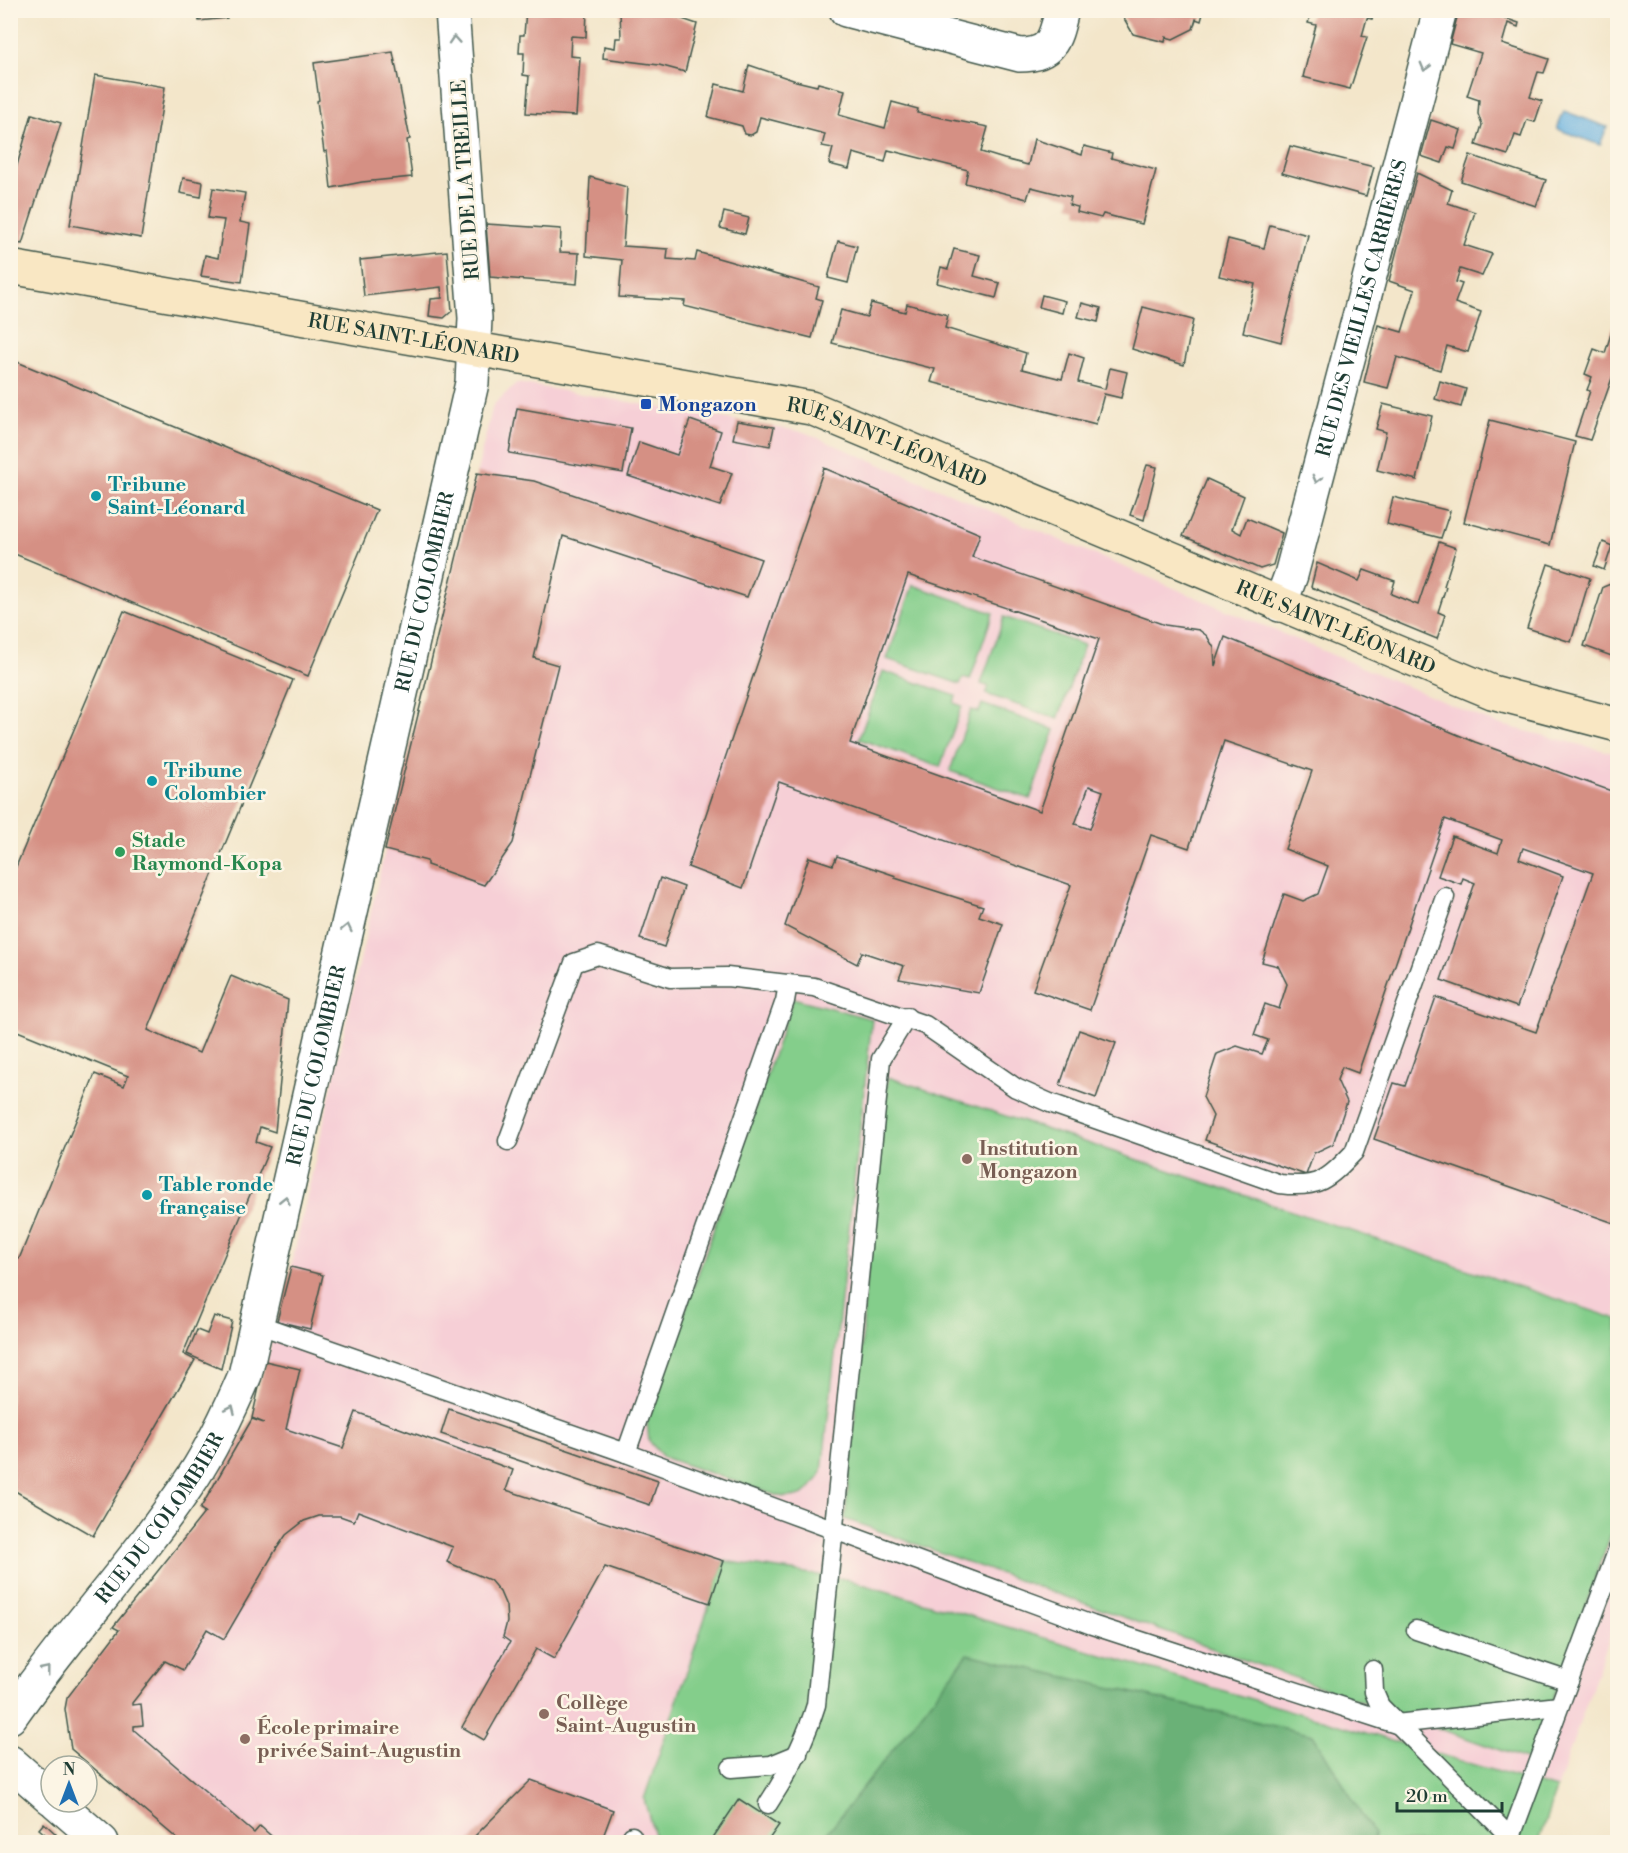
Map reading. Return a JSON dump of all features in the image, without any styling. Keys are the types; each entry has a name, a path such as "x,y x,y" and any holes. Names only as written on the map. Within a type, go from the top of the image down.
{"street":[{"name":"RUE DE LA TREILLE","path":"452,10 475,318 475,349"},
{"path":"846,10 1020,55 1035,55 1044,52 1056,32 1062,10"},
{"name":"RUE DES VIEILLES CARRIÈRES","path":"1280,605 1291,575 1440,10"},
{"name":"RUE SAINT-LÉONARD","path":"10,267 811,408 1492,692 1617,725"},
{"name":"RUE DU COLOMBIER","path":"10,1717 133,1561 194,1476 222,1429 245,1376 472,383 475,349"},
{"path":"10,1762 39,1787"},
{"path":"70,1814 102,1842"}],"lane":[{"path":"508,1141 574,963 598,955 670,978 727,977 814,987 907,1017 963,1049 1016,1088 1050,1103 1280,1184 1304,1187 1321,1181 1354,1152 1445,897"},
{"path":"626,1453 785,1001 788,984"},
{"path":"768,1804 806,1738 816,1705 833,1527 860,1299 881,1059 907,1017"},
{"path":"257,1324 833,1527 1092,1625 1396,1724 1559,1706"},
{"path":"1374,1670 1377,1699 1396,1724 1510,1840 1617,1549"},
{"path":"1416,1630 1569,1681"},
{"path":"731,1768 771,1765 798,1754"}],"shaded area":[{"name":"Institution Mongazon","path":"517,383 804,432 1494,723 1617,754 1617,1616 1538,1842 181,1842 99,1773 99,1754 77,1754 71,1749 65,1709 67,1698 286,1430 252,1418 291,1267 385,850 493,405"}],"green space":[{"path":"913,585 993,613 970,680 963,678 960,684 887,659"},
{"path":"1004,617 1084,645 1058,719 986,694 988,686 981,684"},
{"path":"883,671 956,696 954,703 962,706 940,767 859,739"},
{"path":"982,704 1055,730 1030,799 950,771 971,710 979,712"},
{"path":"793,998 872,1019 822,1472 814,1485 804,1493 786,1497 663,1457 649,1441 647,1422"},
{"path":"888,1077 1617,1319 1617,1517 1531,1761 845,1519 864,1299"},
{"path":"724,1561 845,1579 1556,1789 1538,1842 656,1842 644,1799"},
{"path":"968,1654 1313,1735 1374,1834 1373,1842 820,1842"}],"water":[{"path":"1564,111 1607,127 1600,145 1557,129"}],"building":[{"path":"197,10 269,10 269,12 227,15 227,18 199,21"},
{"path":"526,10 587,10 586,37 571,36 570,56 580,57 576,116 526,113 529,76 523,75 524,53 519,53 520,35 524,35"},
{"path":"620,10 656,10 697,24 685,72 659,65 603,58 604,46 615,48 616,38 621,38"},
{"path":"1123,10 1204,10 1201,21 1196,19 1193,29 1173,39 1166,37 1165,42 1133,34 1122,15"},
{"path":"1312,10 1374,10 1372,19 1367,18 1362,36 1367,37 1350,89 1303,77 1316,25 1308,23"},
{"path":"1459,10 1506,10 1504,18 1519,23 1518,27 1508,23 1502,44 1549,59 1544,73 1538,72 1530,97 1542,101 1535,122 1527,120 1521,137 1515,135 1508,155 1476,145 1482,125 1478,114 1479,100 1467,96 1481,53 1450,44"},
{"path":"393,52 410,139 407,140 412,177 331,188 327,151 324,152 317,101 319,100 314,63"},
{"path":"749,65 796,81 817,86 818,83 845,90 839,115 885,128 892,102 918,109 917,113 988,127 981,152 1004,159 1028,165 1034,139 1082,155 1084,146 1112,153 1111,158 1156,170 1142,224 1103,214 1101,218 1077,212 1078,207 1069,205 1071,197 1031,187 1027,199 965,183 968,170 888,150 885,162 853,153 849,169 829,164 833,148 822,146 825,134 760,117 756,132 751,135 745,134 742,126 708,117 716,84 743,91"},
{"path":"95,75 165,87 141,238 70,225"},
{"path":"32,114 61,123 22,244 10,242 10,179 13,179"},
{"path":"1431,120 1461,130 1455,149 1448,147 1442,163 1421,156"},
{"path":"1290,146 1374,167 1366,196 1282,173"},
{"path":"1470,155 1546,180 1536,206 1461,181"},
{"path":"1417,173 1452,190 1448,203 1475,212 1464,245 1492,254 1482,276 1460,269 1456,282 1462,284 1455,303 1481,312 1468,352 1447,346 1440,370 1397,357 1388,388 1364,382 1378,325 1402,332 1415,290 1389,281"},
{"path":"590,177 627,187 623,246 668,249 667,259 695,261 697,252 819,287 816,298 822,300 812,338 684,306 685,301 619,297 622,260 586,256"},
{"path":"183,178 203,182 201,197 180,193"},
{"path":"213,188 245,193 240,222 250,224 242,282 201,276 205,255 218,258 224,220 208,218"},
{"path":"724,212 749,218 745,234 720,228"},
{"path":"486,224 561,229 560,252 579,253 577,284 490,277"},
{"path":"1270,225 1308,235 1281,342 1243,332 1255,284 1219,276 1228,239 1264,248"},
{"path":"838,241 857,246 848,283 828,278"},
{"path":"954,249 980,255 974,276 1000,283 996,298 937,283 941,267 948,269"},
{"path":"447,251 452,311 444,318 429,316 431,299 442,298 441,287 364,296 360,260"},
{"path":"1042,295 1065,301 1062,313 1039,307"},
{"path":"871,303 905,312 907,304 948,315 945,328 1026,353 1022,369 1062,379 1069,353 1084,358 1078,382 1105,389 1110,368 1127,372 1121,398 1104,394 1096,424 931,382 935,369 832,343 841,310 867,317"},
{"path":"1082,303 1101,308 1098,322 1078,317"},
{"path":"1143,307 1193,320 1184,365 1132,349"},
{"path":"1617,315 1617,364 1590,440 1575,436 1590,391 1587,390 1592,377 1585,374 1594,349 1605,353"},
{"path":"10,359 377,510 308,676 10,552"},
{"path":"1440,381 1466,389 1461,407 1435,399"},
{"path":"1383,404 1432,416 1417,480 1377,470 1386,432 1376,429"},
{"path":"517,408 631,428 623,473 509,453"},
{"path":"690,420 721,431 710,466 732,473 720,506 628,476 639,442 677,455"},
{"path":"1490,420 1575,442 1550,545 1464,522"},
{"path":"737,421 774,427 770,446 733,439"},
{"path":"1147,465 1157,467 1144,520 1130,515"},
{"path":"824,468 980,534 972,557 1165,625 1199,630 1207,636 1214,648 1215,666 1225,637 1475,742 1617,793 1617,1213 1614,1223 1374,1139 1394,1083 1405,1086 1436,997 1536,1032 1593,873 1523,848 1519,859 1563,876 1517,1007 1441,980 1475,883 1463,878 1461,884 1438,876 1452,836 1498,853 1502,840 1445,819 1358,1073 1342,1067 1337,1080 1347,1102 1333,1144 1314,1153 1306,1175 1205,1140 1213,1116 1203,1097 1217,1054 1237,1046 1262,1054 1268,1040 1254,1035 1265,1004 1279,1009 1287,984 1278,966 1262,962 1284,894 1303,901 1318,894 1328,866 1285,849 1312,771 1224,741 1189,848 1151,835 1090,1010 1033,990 1071,885 779,782 743,888 688,867","holes":["908,575 1099,639 1040,811 850,743","1089,786 1103,791 1090,829 1075,824"]},
{"path":"477,473 534,481 761,559 747,597 563,536 534,658 558,665 513,843 484,885 427,865 427,861 385,850"},
{"path":"1207,479 1244,496 1232,529 1241,534 1247,518 1282,533 1273,565 1260,569 1183,536"},
{"path":"1393,497 1450,511 1441,538 1387,524"},
{"path":"1439,542 1456,548 1438,612 1445,615 1437,639 1311,587 1317,563 1359,581 1364,570 1395,581 1391,594 1418,605"},
{"path":"1603,542 1612,546 1604,570 1594,566"},
{"path":"1548,564 1590,578 1571,642 1527,628"},
{"path":"1613,583 1617,584 1617,658 1584,646 1603,587"},
{"path":"124,611 293,680 148,1030 199,1053 231,976 288,1000 275,1132 260,1127 256,1142 270,1147 183,1354 195,1360 93,1536 10,1488 10,1255 19,1259 95,1074 124,1086 128,1076 10,1028 10,881"},
{"path":"837,856 896,876 895,878 983,906 979,916 1003,924 979,993 899,979 904,966 862,952 857,964 785,926 809,857 833,865"},
{"path":"660,878 684,887 664,947 640,939"},
{"path":"1079,1030 1116,1043 1096,1098 1060,1085"},
{"path":"291,1267 323,1275 310,1329 277,1321"},
{"path":"214,1316 232,1321 221,1369 187,1354 197,1330 207,1334"},
{"path":"265,1361 300,1369 286,1429 343,1448 356,1412 513,1470 506,1490 724,1561 710,1603 605,1567 554,1659 536,1649 484,1740 462,1727 510,1642 503,1637 507,1622 506,1606 500,1592 490,1580 447,1562 453,1547 358,1511 354,1521 340,1516 319,1516 304,1521 286,1535 275,1551 224,1639 207,1629 183,1670 165,1661 132,1703 132,1705 141,1704 143,1725 134,1726 134,1730 254,1833 260,1826 278,1842 181,1842 99,1773 99,1754 77,1754 71,1749 65,1709 67,1698 119,1630 113,1627 205,1512 200,1509 252,1419 264,1423 252,1418"},
{"path":"449,1409 658,1481 650,1505 441,1434"},
{"path":"531,1780 613,1810 601,1842 469,1842"},
{"path":"739,1799 779,1825 767,1842 710,1842"},
{"path":"44,1823 56,1834 51,1839 39,1829"}],"place":[{"name":"Mongazon","path":"646,404"},
{"name":"Tribune Saint-Léonard","path":"96,496"},
{"name":"Tribune Colombier","path":"152,781"},
{"name":"Stade Raymond-Kopa","path":"120,852"},
{"name":"Institution Mongazon","path":"967,1159"},
{"name":"Table ronde française","path":"147,1195"},
{"name":"Collège Saint-Augustin","path":"544,1714"},
{"name":"École primaire privée Saint-Augustin","path":"245,1739"}]}
